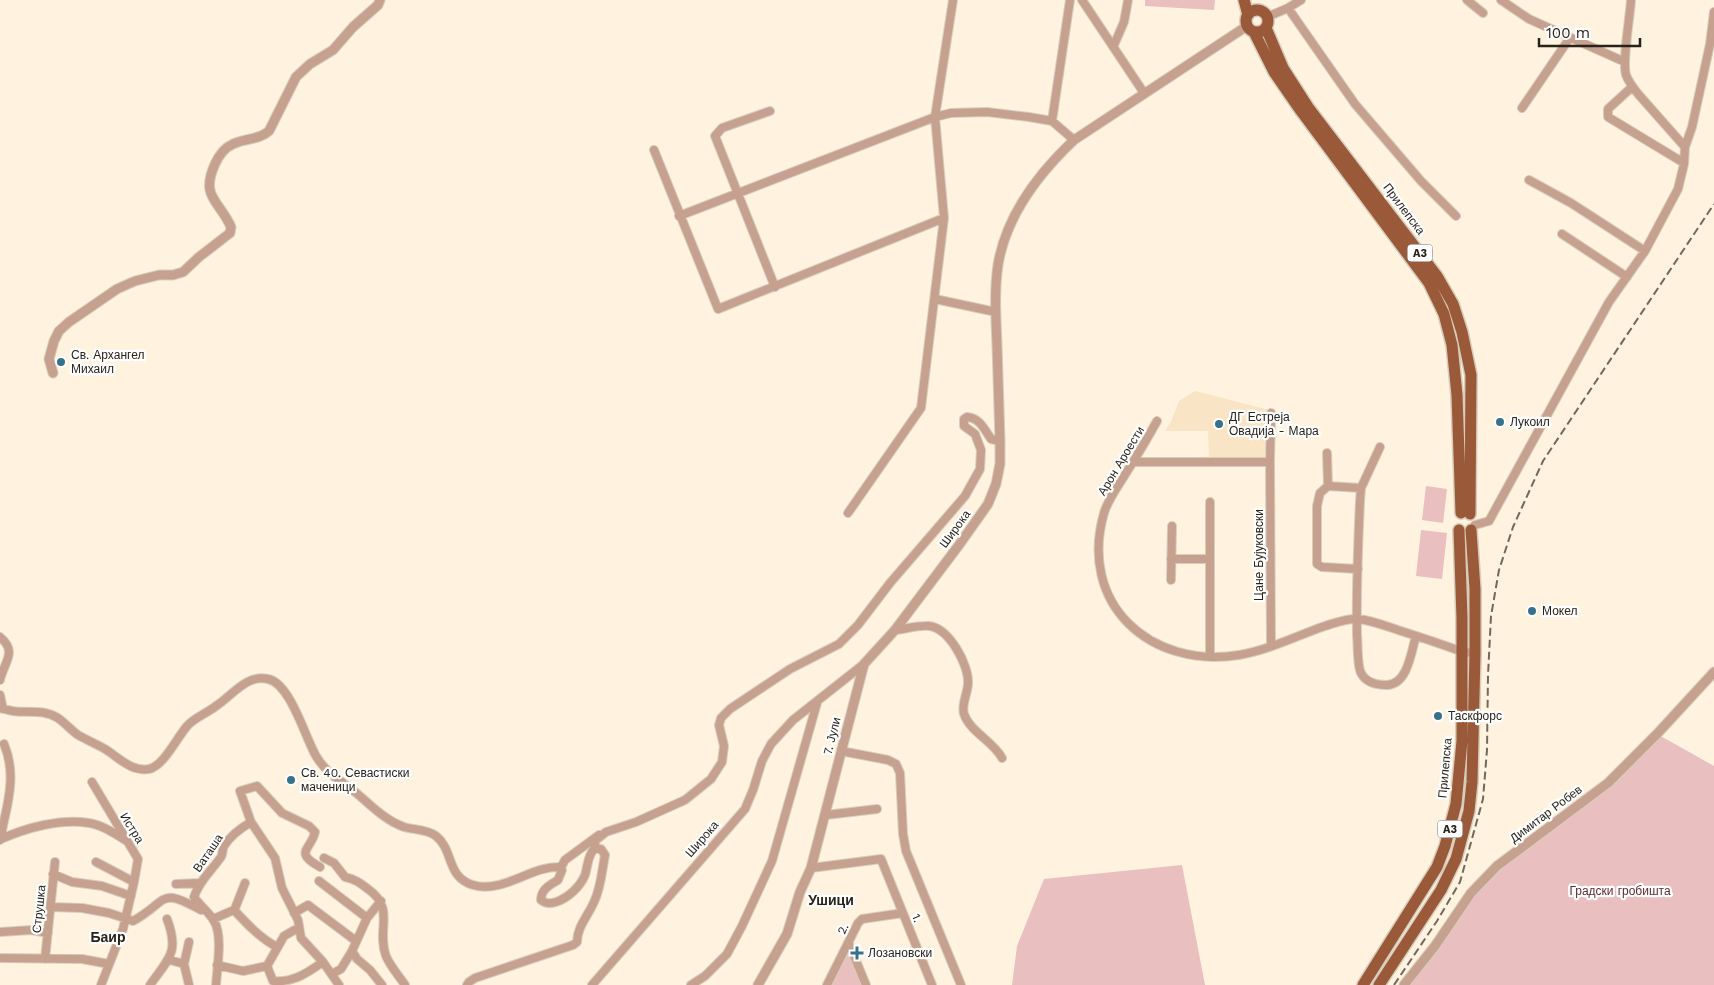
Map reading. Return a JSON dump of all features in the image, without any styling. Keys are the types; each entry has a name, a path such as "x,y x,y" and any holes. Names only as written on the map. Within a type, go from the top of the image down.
{"main road":[{"name":"Прилепска","path":"1244,0 1249,24 1274,72 1429,284 1444,314 1452,345 1467,522 1475,588 1472,782 1464,832 1456,859 1441,890 1379,985"},
{"path":"1253,11 1262,14 1260,32 1249,24 1253,11"},
{"name":"Прилепска","path":"1262,14 1283,68 1308,107 1438,276 1453,304 1462,332 1471,375 1462,652 1462,741 1456,804 1445,846 1437,867 1363,985"}],"street":[{"path":"53,373 49,359 54,341 59,332 69,322 118,289 135,280 183,272 199,257 226,238 232,227 212,196 209,184 218,157 234,143 264,136 269,131 296,77 310,64 333,50 353,27 378,5 380,0"},
{"path":"848,513 921,408 944,218 934,117 954,0"},
{"path":"1052,121 1070,0"},
{"path":"1082,0 1144,93"},
{"path":"1114,46 1124,22 1128,0"},
{"path":"1262,14 1288,8 1301,0"},
{"path":"1467,0 1483,13"},
{"path":"1501,0 1529,19 1625,62"},
{"path":"1631,0 1625,62 1626,74 1632,86 1685,147"},
{"path":"1288,8 1355,104 1421,181 1456,216"},
{"path":"1467,522 1489,521 1605,310 1645,251 1678,188 1684,163 1685,147 1692,127 1710,44 1714,12"},
{"name":"Широка","path":"592,985 745,809 762,761 771,744 793,720 817,703 864,664 895,630 988,504 996,484 1000,464 995,297 998,264 1008,229 1032,186 1056,157 1074,140 1249,24"},
{"path":"1522,108 1569,38"},
{"path":"1632,86 1608,109 1608,117 1684,163"},
{"path":"770,111 722,128 715,136 775,286"},
{"path":"679,216 934,117 951,113 987,112 1052,121 1074,140"},
{"path":"654,150 718,309 944,218"},
{"path":"1529,180 1571,203 1645,251"},
{"path":"1562,234 1626,277"},
{"path":"935,299 996,312"},
{"name":"Цане Бујуковски","path":"1271,413 1271,646"},
{"path":"606,832 596,840 594,849 589,855 584,876 578,887 560,901 545,903 541,900 542,892 558,880 565,860 595,836 606,832 636,822 686,800 711,779 722,762 724,746 719,725 721,718 730,709 790,669 839,644 858,625 890,583 964,496 980,469 981,450 975,434 964,426 964,420 967,417 971,417 979,421 991,438 1000,441"},
{"name":"Арон Ароести","path":"1157,421 1104,511 1099,538 1101,569 1108,595 1123,619 1142,637 1182,653 1210,657 1239,655 1271,646 1338,622 1357,618"},
{"path":"1380,446 1361,488 1357,618 1360,672 1366,680 1372,683 1388,685 1399,682 1403,676 1416,636"},
{"path":"1327,453 1328,486"},
{"path":"1133,462 1270,462"},
{"path":"1358,569 1322,567 1317,564 1317,506 1320,493 1328,486 1361,488"},
{"path":"1210,502 1210,657"},
{"path":"1171,580 1172,526"},
{"path":"1171,560 1210,559"},
{"path":"1357,618 1462,652 1475,653"},
{"path":"895,630 930,626 939,630 953,643 962,657 968,681 964,704 965,716 968,722 993,746 1002,758"},
{"path":"0,637 10,650 9,658 0,680"},
{"name":"7. Јули","path":"758,985 787,934 800,892 811,868 864,664"},
{"name":"Димитар Робев","path":"1404,985 1435,946 1471,893 1497,866 1608,783 1657,734 1714,672"},
{"path":"0,695 1,708 9,712 46,712 128,765 139,769 148,769 160,763 188,725 223,701 234,690 257,678 268,679 279,684 287,693 316,757 329,774 353,790 387,819 405,827 435,835 443,843 452,868 465,882 481,887 491,887 517,880 553,866 561,867"},
{"path":"691,985 705,976 727,954 772,861 817,703"},
{"path":"0,840 10,795 11,781 8,754 4,744"},
{"path":"841,751 888,760 896,764 900,772 903,834 906,851 961,985"},
{"name":"Истра","path":"92,782 138,859 131,896 129,920 101,985"},
{"path":"320,867 310,861 306,854 306,847 314,837 315,832 309,826 282,813 257,786 240,791 251,822 275,858 282,888 298,920 298,928 302,938 323,962 339,985"},
{"path":"826,815 877,809"},
{"path":"0,840 12,834 64,822 90,823 102,827 126,840"},
{"name":"Ваташа","path":"216,985 217,926 194,897 200,883 222,856 225,844 240,829 251,822"},
{"path":"467,985 475,978 577,942 577,932 595,901 603,866 605,855 601,849 594,849"},
{"path":"324,858 334,863 345,877 354,878 381,901 384,910 383,923 386,956 405,985"},
{"name":"1.","path":"811,868 882,859 932,985"},
{"name":"Струшка","path":"45,959 55,862"},
{"path":"96,862 134,882"},
{"path":"54,874 72,882 102,886 131,896"},
{"path":"319,881 367,918"},
{"path":"176,884 200,883"},
{"path":"234,911 245,883"},
{"path":"51,907 82,908 129,920 146,914 161,899 169,897 181,899 211,917 234,911"},
{"path":"332,974 341,969 352,951 367,918 381,901"},
{"path":"294,913 308,905 356,941"},
{"path":"234,911 250,928 267,942 277,947"},
{"name":"2.","path":"827,985 858,923 862,919 902,913"},
{"path":"150,985 170,960 173,943 172,931 167,919"},
{"path":"298,928 284,936 267,966 273,983 302,976 323,962"},
{"path":"0,932 31,930 48,933"},
{"path":"187,983 184,964 189,942"},
{"path":"849,944 866,985"},
{"path":"352,951 357,960 370,970 382,985"},
{"path":"0,958 82,959 109,964"},
{"path":"170,960 184,964"},
{"path":"217,965 243,971 267,966"}],"shaded area":[{"name":"ДГ Естреја Овадија - Мара","path":"1195,391 1269,410 1268,457 1265,460 1209,458 1208,431 1165,431 1171,422 1179,401"}],"green space":[{"path":"1145,0 1215,0 1214,10 1145,6"},
{"path":"1426,486 1447,489 1443,523 1422,520"},
{"path":"1421,530 1447,533 1442,579 1416,576"},
{"name":"Градски гробишта","path":"1657,734 1714,766 1714,985 1404,985 1497,866 1608,783"},
{"path":"1182,865 1205,985 1012,985 1017,946 1044,879"},
{"path":"849,944 866,985 827,985"}],"railway":[{"path":"1394,985 1437,921 1460,882 1483,799 1487,750 1491,616 1499,570 1513,527 1543,461 1714,204"}],"place":[{"name":"Св. Архангел Михаил","path":"61,362"},
{"name":"Лукоил","path":"1500,422"},
{"name":"ДГ Естреја Овадија - Мара","path":"1219,424"},
{"name":"Мокел","path":"1532,611"},
{"name":"Таскфорс","path":"1438,716"},
{"name":"Св. 40. Севастиски маченици","path":"291,780"},
{"name":"Лозановски","path":"857,953"}],"district":[{"name":"Ушици","path":"831,900"},
{"name":"Баир","path":"108,937"}]}
